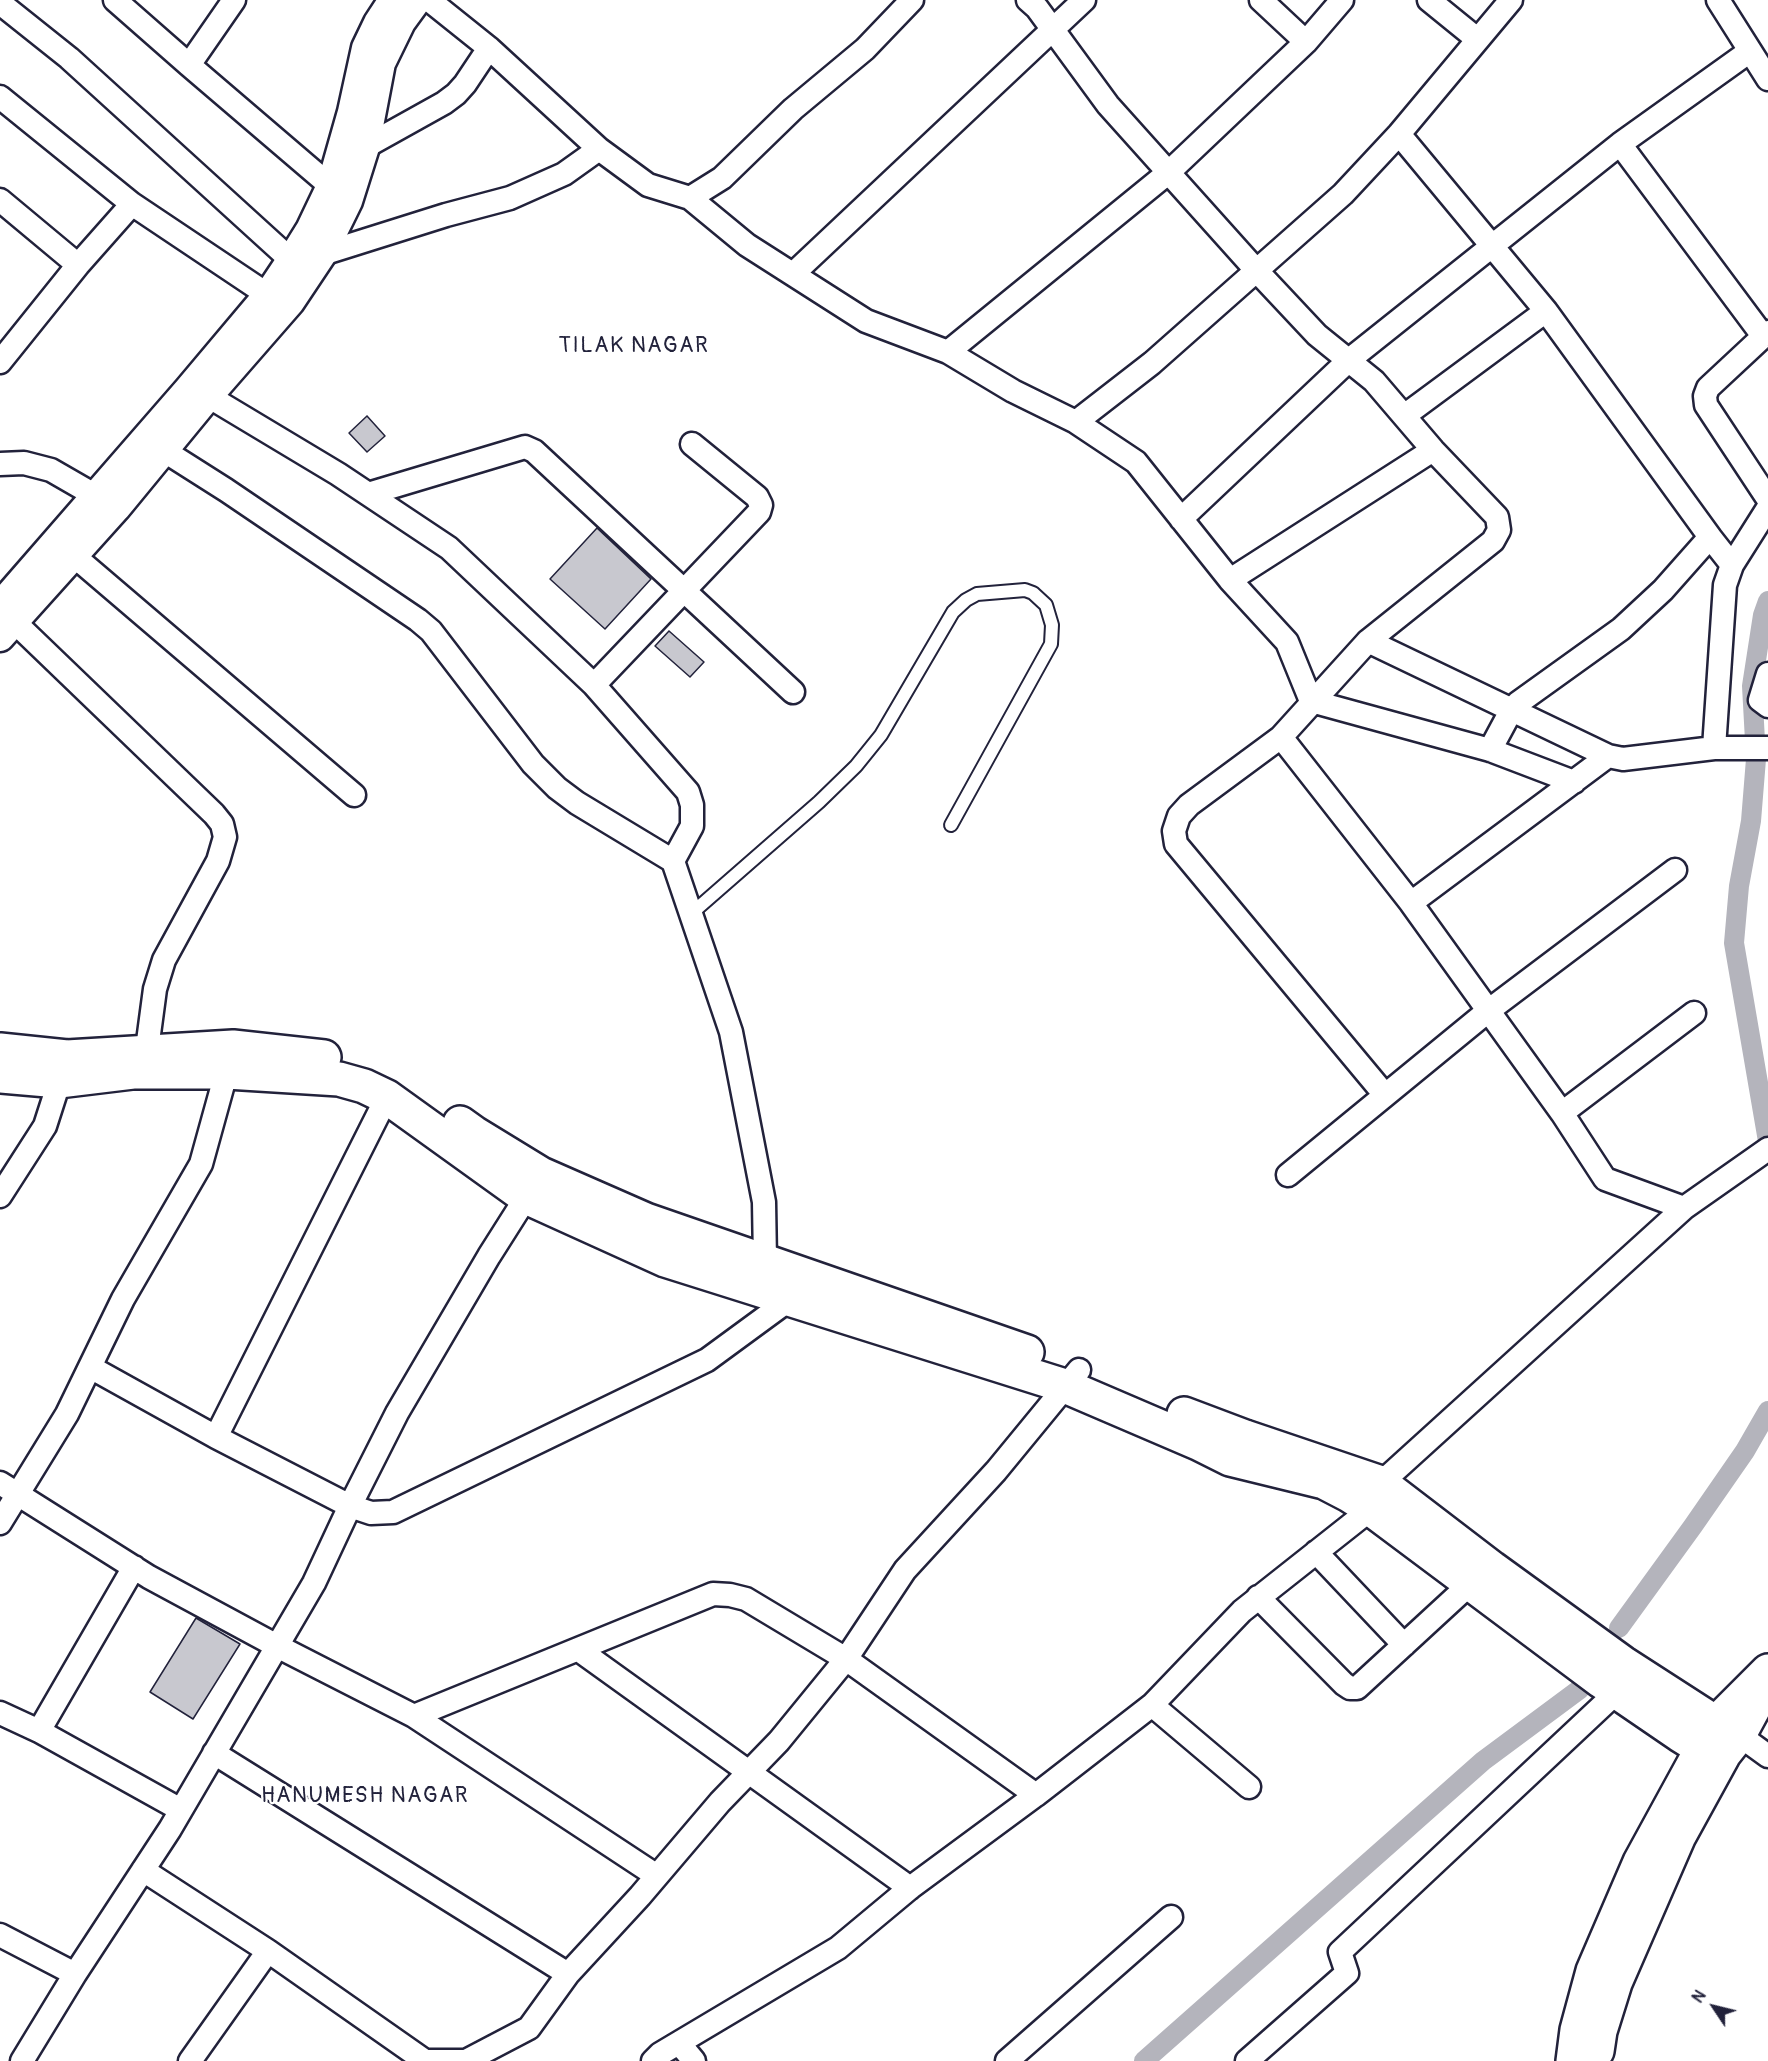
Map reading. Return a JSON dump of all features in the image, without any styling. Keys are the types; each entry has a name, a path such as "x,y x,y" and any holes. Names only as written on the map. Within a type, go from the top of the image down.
{"main road":[{"path":"0,1050 63,1069"},
{"path":"230,1059 339,1079 364,1086 387,1097 534,1185 646,1220 762,1275 790,1299 1072,1378 1209,1424 1376,1496 1492,1568 1614,1656 1718,1735 1724,1754 1679,1836 1615,1983 1600,2031 1596,2061"},
{"path":"0,1076 146,1061 338,1059 364,1064 401,1080 474,1133 534,1185"},
{"path":"762,1275 816,1277 1072,1378"},
{"path":"1376,1496 1470,1584 1617,1692 1718,1735"},
{"path":"1573,2061 1578,2030 1593,1971 1640,1862 1718,1735 1768,1671"},
{"path":"1718,1735 1765,1688 1768,1678"}],"street":[{"path":"115,0 340,194"},
{"path":"189,65 234,0"},
{"path":"340,194 352,112 366,48 393,0"},
{"path":"3,618 73,555 106,501 163,450 290,302 340,194 365,147 381,63 401,22 417,0"},
{"path":"429,0 489,48 599,149 648,185 690,198 747,245 866,321 948,352 1013,391 1077,422 1136,462 1230,580 1287,642 1311,701"},
{"path":"690,198 722,178 793,109 865,49 912,0"},
{"path":"1028,0 1037,8 1108,105 1256,270 1317,335 1374,381 1433,450 1497,517 1499,530 1493,541 1368,641 1311,701 1281,737 1189,804 1179,816 1174,831 1176,844 1385,1095"},
{"path":"793,274 1084,0"},
{"path":"1262,0 1306,42"},
{"path":"948,352 1169,172 1306,42 1342,0"},
{"path":"1429,0 1478,39"},
{"path":"1077,422 1152,363 1343,194 1399,134 1511,0"},
{"path":"1718,0 1768,79"},
{"path":"0,3 69,58 308,263"},
{"path":"365,147 456,94 489,48"},
{"path":"1181,519 1348,360 1620,144 1750,51"},
{"path":"0,97 132,204 268,295"},
{"path":"1399,134 1546,311 1732,564"},
{"path":"1620,144 1766,334 1708,388 1705,396 1706,405 1768,500"},
{"path":"3,618 106,501 188,390 268,295 308,263 446,214 510,198 564,174 599,149"},
{"path":"0,200 78,265"},
{"path":"1,360 78,265 132,204"},
{"path":"1404,416 1546,311"},
{"path":"208,396 338,474 449,548 594,685 688,792 692,805 692,826 673,861"},
{"path":"594,685 759,512 761,505 757,497 693,444"},
{"path":"368,494 525,447 534,451 793,692"},
{"path":"163,450 226,489 418,620 431,632 534,764 557,788 577,803 673,861 731,1032 764,1202 762,1275"},
{"path":"1230,580 1433,450"},
{"path":"0,464 24,463 51,470 106,501"},
{"path":"1714,748 1725,585 1732,564 1768,508"},
{"path":"1490,750 1512,709 1621,629 1664,590 1710,537"},
{"path":"73,555 354,795"},
{"path":"3,618 214,814 222,824 225,837 218,861 164,960 154,989 146,1061"},
{"path":"1368,641 1608,756 1623,759 1714,748 1768,748"},
{"path":"1768,674 1760,700 1768,706"},
{"path":"1311,701 1490,750 1574,782"},
{"path":"1281,737 1411,903 1562,1113 1605,1179 1684,1208"},
{"path":"1411,903 1608,756"},
{"path":"1288,1175 1488,1011 1674,870"},
{"path":"1562,1113 1694,1013"},
{"path":"0,1523 9,1488 67,1414 123,1299 201,1164 230,1059"},
{"path":"0,1196 45,1126 63,1069"},
{"path":"216,1437 387,1097"},
{"path":"653,2061 679,2043 838,1948 910,1888 1036,1796 1152,1705 1228,1624 1316,1552 1684,1208 1768,1149"},
{"path":"22,2061 181,1810 314,1583 397,1413 489,1256 534,1185"},
{"path":"90,1367 216,1437 350,1506 371,1513 393,1512 707,1360 816,1277"},
{"path":"143,1870 268,1950 425,2061 466,2061 529,2028 568,1974 720,1802 778,1742 846,1659 905,1570 996,1471 1072,1378"},
{"path":"9,1488 134,1567 276,1646 414,1716 657,1876"},
{"path":"1316,1552 1404,1645"},
{"path":"39,1731 134,1567"},
{"path":"1258,1598 1350,1688 1357,1688 1470,1584"},
{"path":"414,1716 713,1594 730,1595 746,1599 846,1659 1036,1796"},
{"path":"579,1650 910,1888"},
{"path":"1246,2061 1347,1973 1340,1952 1617,1692"},
{"path":"1152,1705 1249,1787"},
{"path":"0,1713 39,1731 181,1810"},
{"path":"1718,1735 1768,1756"},
{"path":"214,1753 568,1974"},
{"path":"1007,2061 1171,1917"},
{"path":"0,1935 75,1974"},
{"path":"190,2061 268,1950"},
{"path":"679,2043 694,2061"}],"lane":[{"path":"692,913 819,801 856,765 881,735 953,612 977,594 1025,590 1033,593 1046,604 1052,624 1051,644 951,825"}],"building":[{"path":"367,416 385,436 367,452 349,433"},
{"path":"597,528 651,579 605,629 550,579"},
{"path":"669,631 704,662 690,677 655,646"},
{"path":"196,1618 240,1644 193,1719 150,1692"}],"waterway":[{"path":"1768,601 1763,615 1752,686 1756,759 1751,821 1739,886 1734,943 1768,1141"},
{"path":"1619,1628 1745,1451 1768,1411"},
{"path":"1144,2061 1483,1761 1580,1689"}],"district":[{"name":"TILAK NAGAR","path":"634,346"},
{"name":"HANUMESH NAGAR","path":"365,1796"}]}
